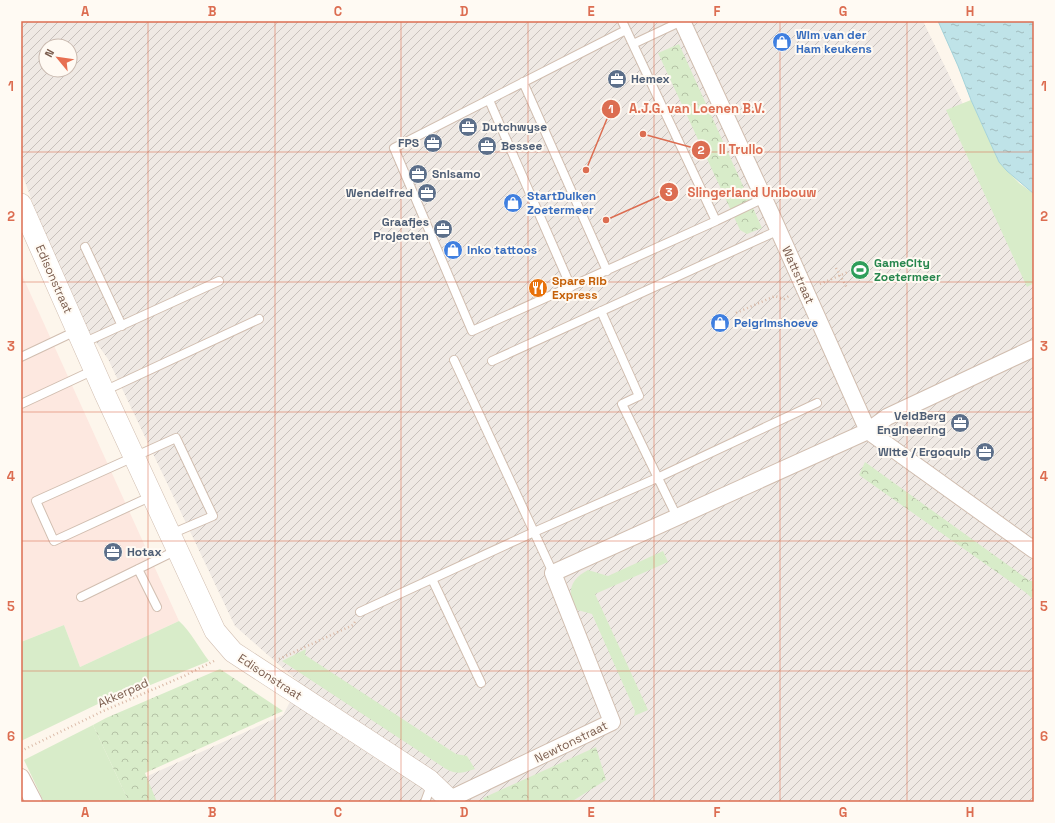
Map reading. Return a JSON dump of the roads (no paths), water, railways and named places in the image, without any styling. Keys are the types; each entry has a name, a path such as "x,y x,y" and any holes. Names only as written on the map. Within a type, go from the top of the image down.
{"street":[{"name":"Wattstraat","path":"682,21 779,230 868,431"},
{"name":"Edisonstraat","path":"21,204 29,229 80,337 103,391 216,631 233,652 432,782 451,801"},
{"path":"553,573 868,431 887,417 1034,348"},
{"path":"868,431 1034,550"},
{"name":"Newtonstraat","path":"451,801 612,722 553,573"},
{"path":"21,777 34,802"}],"lane":[{"path":"622,21 716,222"},
{"path":"633,44 682,21"},
{"path":"626,30 394,148 472,332 716,222 764,198"},
{"path":"523,82 607,270"},
{"path":"489,100 570,287"},
{"path":"492,361 779,230"},
{"path":"85,247 122,326"},
{"path":"21,357 80,337 122,326 219,281"},
{"path":"601,311 639,396 622,404 677,517"},
{"path":"103,391 259,319"},
{"path":"454,360 553,573"},
{"path":"21,404 94,370"},
{"path":"360,612 534,532 657,478 817,403"},
{"path":"81,597 138,569 174,542 213,516 176,438 36,501 54,541 152,496"},
{"path":"138,569 157,607"},
{"path":"432,579 481,683"},
{"path":"425,802 432,782"}],"water":[{"path":"938,21 1034,21 1034,194 1007,171 999,162"}],"place":[{"name":"Wim van der Ham keukens","path":"782,42"},
{"name":"Hemex","path":"617,79"},
{"name":"Dutchwyse","path":"468,127"},
{"name":"Il Trullo","path":"643,134"},
{"name":"FPS","path":"433,143"},
{"name":"Bessee","path":"487,146"},
{"name":"A.J.G. van Loenen B.V.","path":"586,170"},
{"name":"Snisamo","path":"418,174"},
{"name":"Wendelfred","path":"427,193"},
{"name":"StartDuiken Zoetermeer","path":"513,203"},
{"name":"Slingerland Unibouw","path":"606,220"},
{"name":"Graafjes Projecten","path":"443,229"},
{"name":"Inko tattoos","path":"453,250"},
{"name":"GameCity Zoetermeer","path":"860,270"},
{"name":"Spare Rib Express","path":"538,288"},
{"name":"Pelgrimshoeve","path":"720,323"},
{"name":"VeldBerg Engineering","path":"960,423"},
{"name":"Witte / Ergoquip","path":"985,452"},
{"name":"Hotax","path":"113,552"}]}
